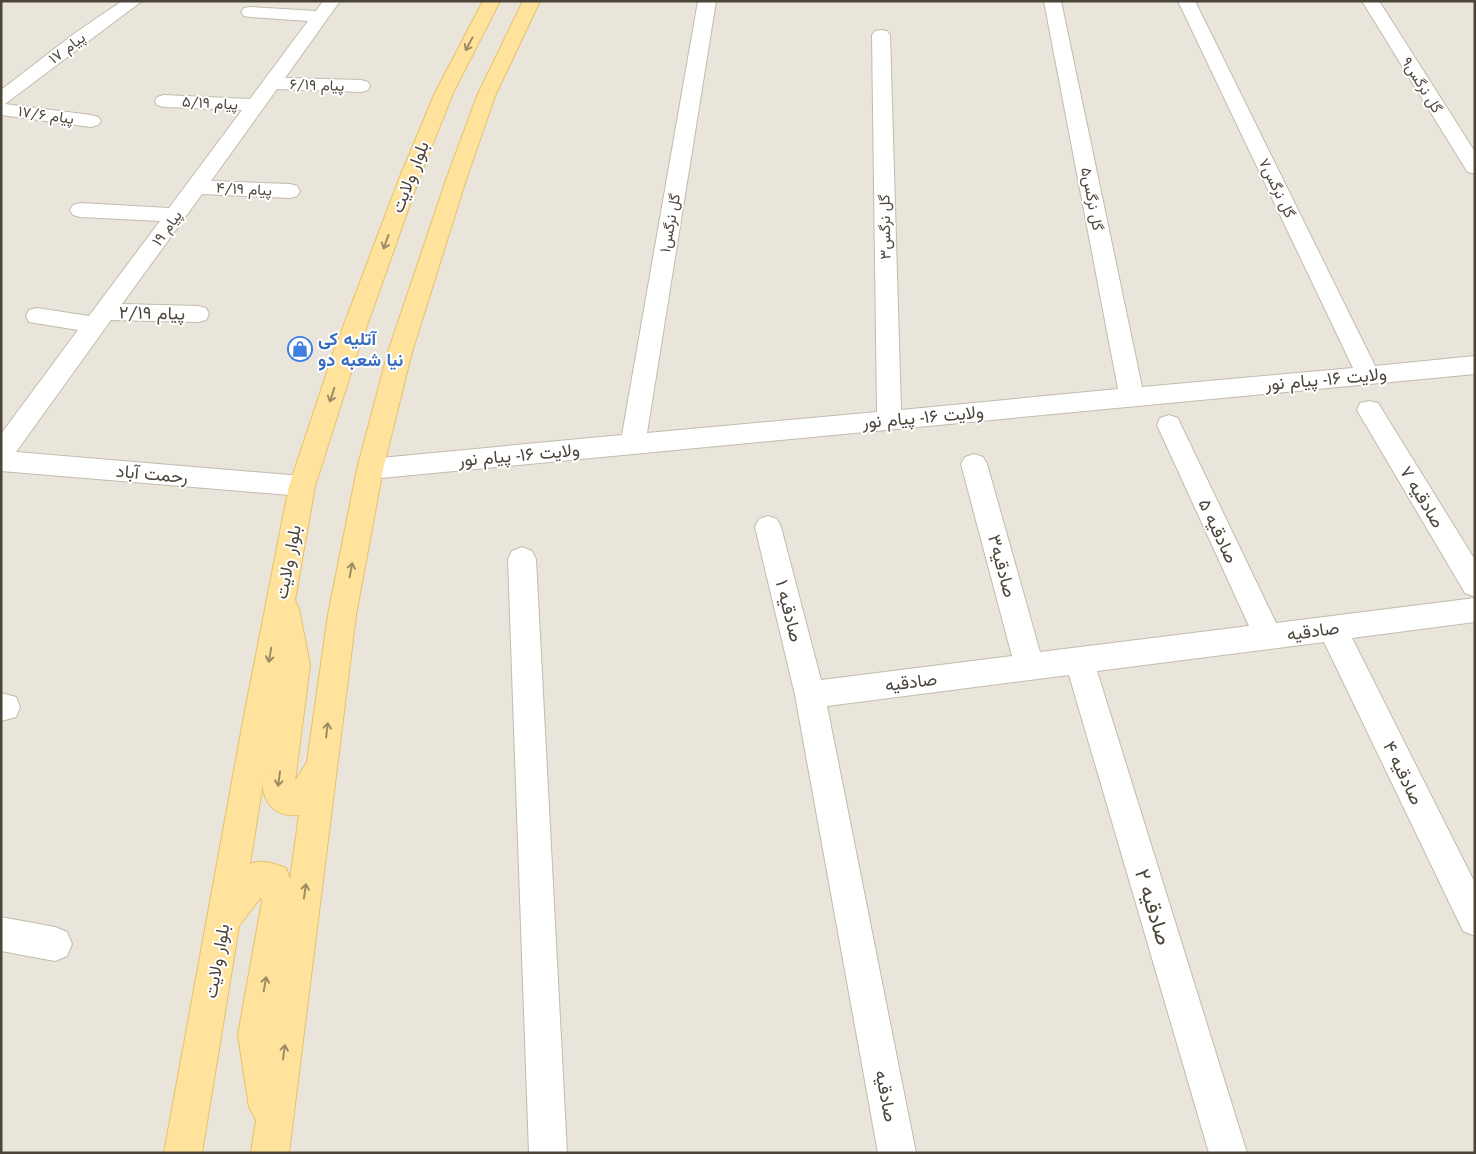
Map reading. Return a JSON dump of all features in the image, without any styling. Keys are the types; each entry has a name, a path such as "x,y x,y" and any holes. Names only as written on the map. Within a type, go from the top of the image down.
{"main road":[{"name":"بلوار ولایت","path":"183,1153 302,486 346,351 409,179 444,93 492,1"},
{"path":"272,1144 342,615 370,469 400,352 456,180 486,96 532,1"},
{"path":"283,592 295,665 278,789 288,801 301,799 322,768"},
{"path":"224,920 242,892 258,877 274,880 279,901 256,1035 272,1144"}],"street":[{"name":"پیام ۱۷","path":"1,99 81,37 134,1"},
{"name":"گل نرگس۱","path":"632,444 707,1"},
{"name":"گل نرگس۵","path":"1052,1 1132,397"},
{"name":"گل نرگس۷","path":"1186,1 1368,375"},
{"name":"گل نرگس۹","path":"1370,1 1475,168"},
{"path":"250,12 327,9"},
{"name":"پیام ۱۹","path":"1,453 327,9"},
{"name":"گل نرگس۳","path":"881,35 889,420"},
{"name":"پیام ۶/۱۹","path":"272,83 361,86"},
{"name":"پیام ۵/۱۹","path":"164,101 256,105"},
{"name":"پیام ۱۷/۶","path":"1,109 91,121"},
{"name":"پیام ۴/۱۹","path":"197,187 290,192"},
{"path":"80,210 176,215"},
{"name":"پیام ۲/۱۹","path":"38,316 101,318 198,314"},
{"name":"ولایت ۱۶- پیام نور","path":"370,469 1475,365"},
{"name":"صادقیه ۷","path":"1369,410 1475,585"},
{"name":"صادقیه ۵","path":"1169,426 1268,637"},
{"name":"رحمت آباد","path":"1,461 302,486"},
{"name":"صادقیه۳","path":"974,464 1030,667"},
{"name":"صادقیه ۱","path":"768,526 810,696"},
{"path":"522,559 548,1153"},
{"name":"صادقیه","path":"897,1153 810,696 1475,610"},
{"name":"صادقیه ۴","path":"1332,628 1475,919"},
{"name":"صادقیه ۲","path":"1078,661 1228,1153"},
{"path":"1,934 55,944"}],"shaded area":[{"path":"1,1 1475,1 1475,1153 1,1153"}],"place":[{"name":"آتلیه کی نیا شعبه دو","path":"300,349"}]}
